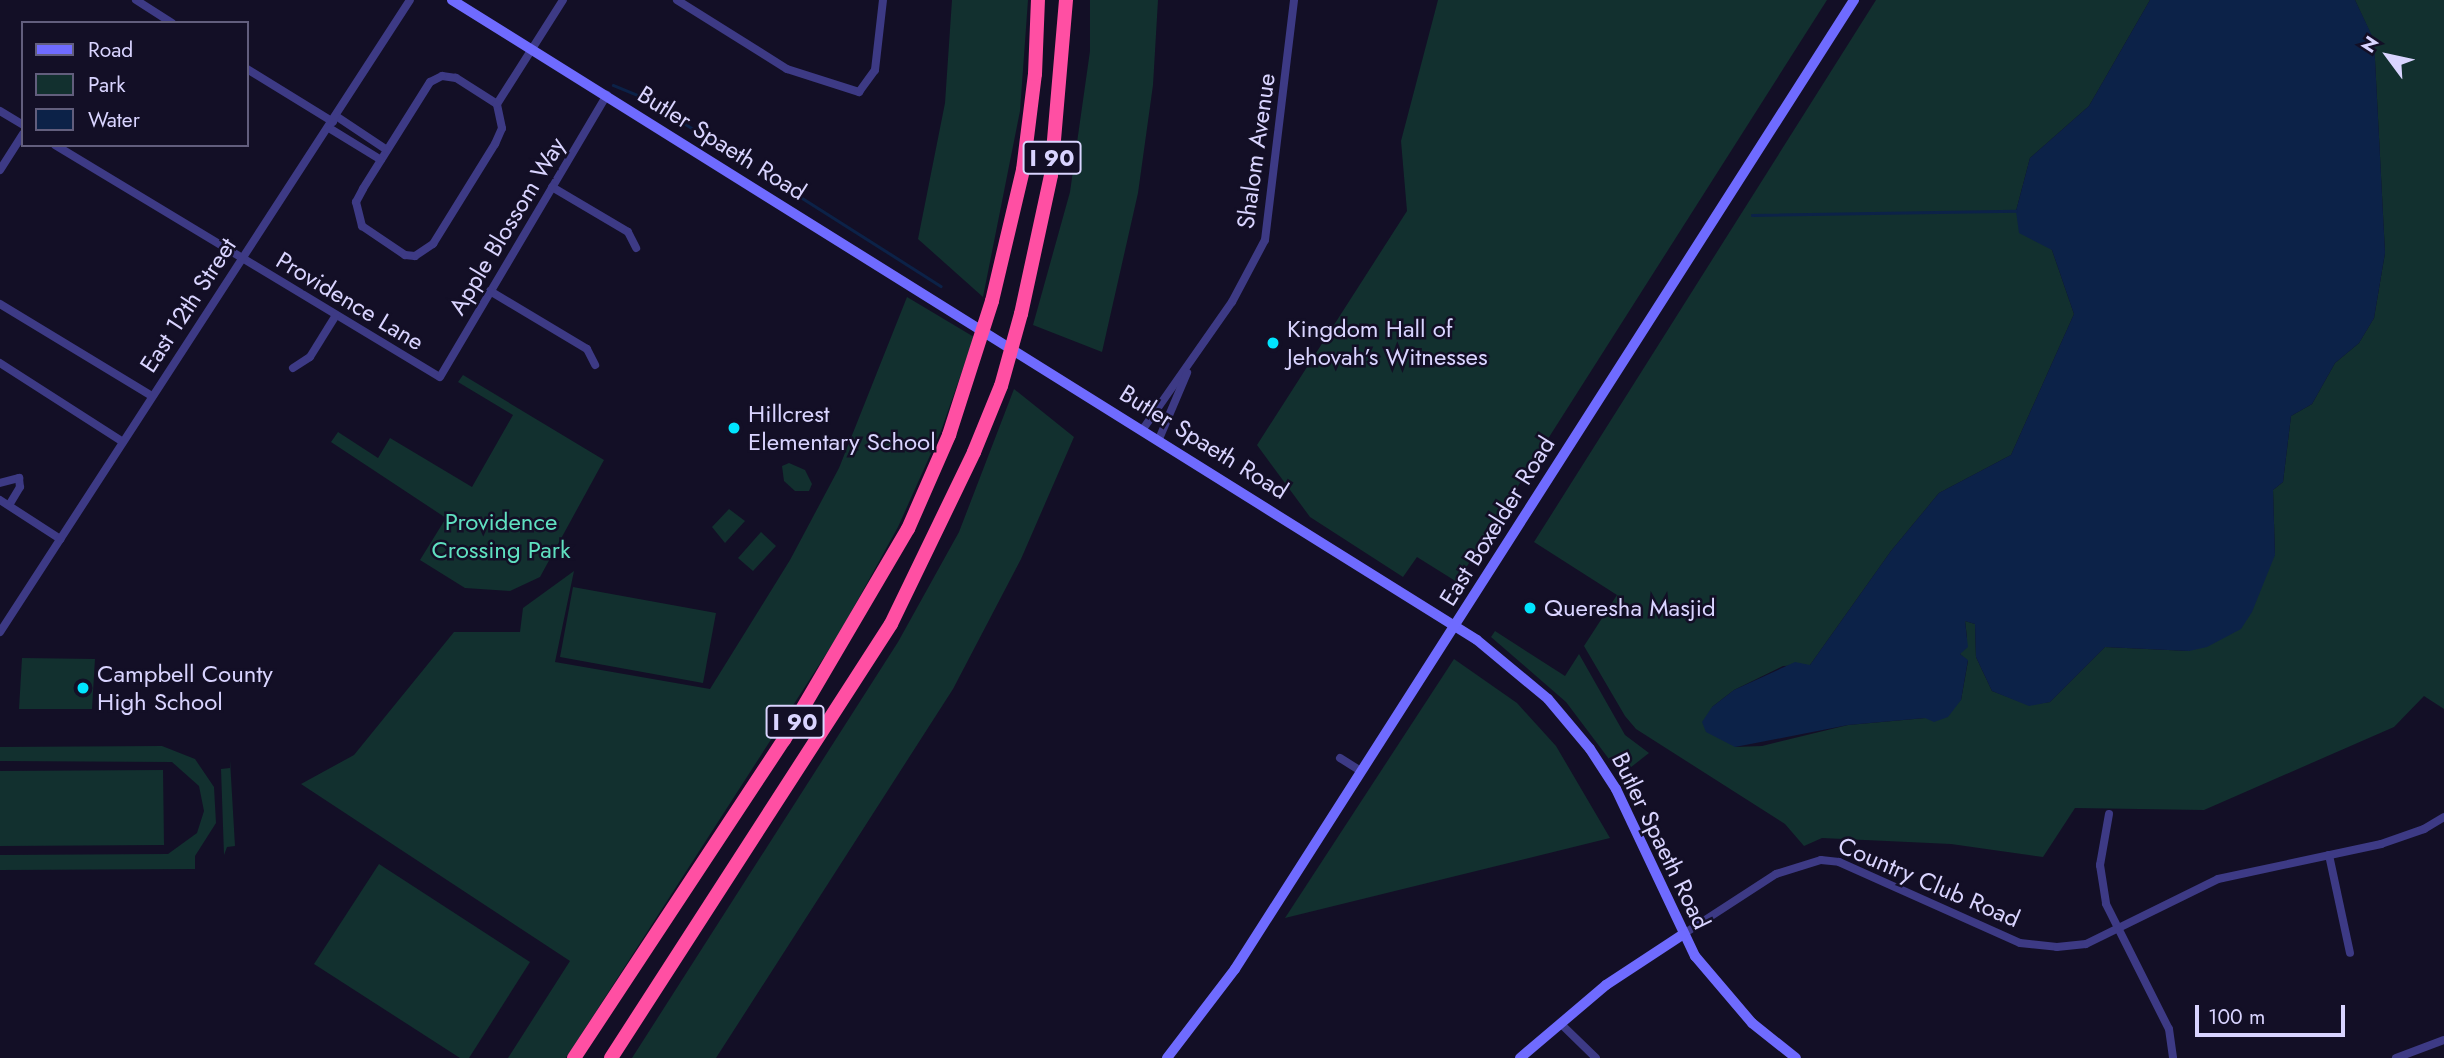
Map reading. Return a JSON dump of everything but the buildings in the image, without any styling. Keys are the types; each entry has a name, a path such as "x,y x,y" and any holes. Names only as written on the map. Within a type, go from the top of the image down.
{"highway":[{"name":"I 90","path":"574,1058 854,627 908,530 973,363 992,301 1023,170 1035,74 1038,0"},
{"name":"I 90","path":"612,1058 891,624 938,533 1000,386 1021,314 1051,175 1066,0"}],"main road":[{"name":"Butler Spaeth Road","path":"452,0 1456,626 1536,687 1590,749 1616,789 1682,934 1721,992 1796,1058"},
{"name":"East Boxelder Road","path":"1167,1058 1235,969 1854,0"},
{"name":"Country Club Road","path":"1520,1058 1559,1023 1682,934"}],"street":[{"path":"136,0 169,21"},
{"name":"East 12th Street","path":"0,632 410,0"},
{"path":"497,104 456,78 442,76 430,82 356,202 362,226 405,255 426,252 495,144 502,128 497,104 563,0"},
{"path":"677,0 787,69 859,92 875,70 883,0"},
{"name":"Shalom Avenue","path":"1143,429 1188,370 1251,271 1265,240 1294,0"},
{"path":"248,70 333,122 387,150"},
{"name":"Apple Blossom Way","path":"440,377 607,95"},
{"path":"0,111 21,124"},
{"path":"333,122 381,160"},
{"path":"0,170 21,137"},
{"name":"Providence Lane","path":"58,147 440,377"},
{"path":"552,187 628,232 636,248"},
{"path":"490,291 587,349 595,365"},
{"path":"0,304 152,396"},
{"path":"293,368 310,357 336,315"},
{"path":"0,363 123,442"},
{"name":"Shalom Avenue","path":"1159,439 1188,370"},
{"path":"0,483 19,478 20,487 9,505"},
{"path":"0,500 60,539"},
{"path":"1340,758 1361,771"},
{"path":"2109,814 2100,865 2106,904 2169,1029 2173,1058"},
{"name":"Country Club Road","path":"1682,934 1776,874 1821,860 1839,862 2020,943 2057,947 2086,944 2118,931 2218,879 2381,844 2424,830 2444,817"},
{"path":"2329,855 2350,953"},
{"path":"1559,1023 1597,1058"},
{"path":"2396,1058 2444,1040"}],"green space":[{"path":"952,0 1028,0 1020,111 983,297 918,239 945,103"},
{"path":"1090,0 1158,0 1153,85 1138,193 1102,352 1033,325 1070,192 1090,51"},
{"path":"1438,0 1827,0 1457,582 1417,557 1403,577 1310,517 1257,445 1407,211 1401,141"},
{"path":"1876,0 2150,0 2089,106 2030,158 2016,211 2052,250 2074,314 2011,455 1939,493 1891,551 1810,665 1783,666 1734,690 1712,707 1735,747 1762,746 1848,725 1925,718 1961,700 1968,661 1960,654 1967,637 1965,621 1975,624 1976,657 1992,691 2029,705 2050,702 2105,647 2189,651 2275,555 2273,490 2283,482 2291,416 2312,404 2335,363 2359,343 2374,318 2385,253 2374,41 2355,0 2444,0 2444,709 2424,696 2394,727 2204,810 2075,808 2043,857 1951,844 1822,838 1804,846 1785,824 1636,729 1625,716 1584,646 1617,595 1534,542"},
{"path":"907,297 974,337 941,431 898,527 839,634 566,1058 508,1058 570,961 301,784 354,755 454,632 520,632 523,608 574,571 555,662 710,689 790,560 839,468"},
{"name":"Providence Crossing Park","path":"463,375 604,460 540,577 510,591 465,588 420,560 446,518 331,442 338,432 378,458 390,438 472,487 513,415 458,382"},
{"path":"1014,389 1074,437 1021,559 953,689 716,1058 632,1058 898,642 959,532"},
{"path":"789,463 805,470 812,484 809,491 795,491 784,481 782,466"},
{"path":"729,509 745,521 725,543 712,527"},
{"path":"761,532 776,546 753,571 738,558"},
{"path":"573,587 716,613 703,683 560,657"},
{"path":"1495,631 1565,676 1579,654 1625,735 1649,753 1621,775 1566,702 1491,637"},
{"path":"22,658 95,659 92,709 19,709"},
{"path":"1454,659 1517,703 1556,746 1610,838 1285,918"},
{"path":"162,746 195,759 214,787 216,823 195,856 195,869 0,870 0,855 168,854 197,833 204,811 199,786 172,762 0,761 0,747"},
{"path":"230,760 235,846 227,847 224,855 221,769 230,768"},
{"path":"163,770 164,845 0,846 0,771"},
{"path":"379,864 530,962 469,1058 460,1058 314,964"}],"water":[{"path":"2150,0 2355,0 2374,40 2385,253 2374,318 2359,343 2335,363 2312,404 2291,416 2283,482 2273,490 2275,555 2252,612 2241,629 2207,647 2189,651 2105,647 2050,702 2029,706 1992,691 1976,657 1975,624 1965,621 1968,647 1960,654 1968,660 1961,700 1948,717 1934,722 1925,718 1848,725 1735,747 1706,732 1702,722 1712,707 1734,690 1795,662 1810,665 1891,551 1939,493 2011,455 2074,314 2052,250 2019,233 2016,211 2030,158 2089,106"}],"waterway":[{"path":"613,85 640,96 750,164"},
{"path":"766,175 941,286"},
{"path":"1752,215 2016,211"}],"place":[{"name":"Kingdom Hall of Jehovah’s Witnesses","path":"1273,343"},
{"name":"Hillcrest Elementary School","path":"734,428"},
{"name":"Queresha Masjid","path":"1530,608"},
{"name":"Campbell County High School","path":"83,688"}]}
